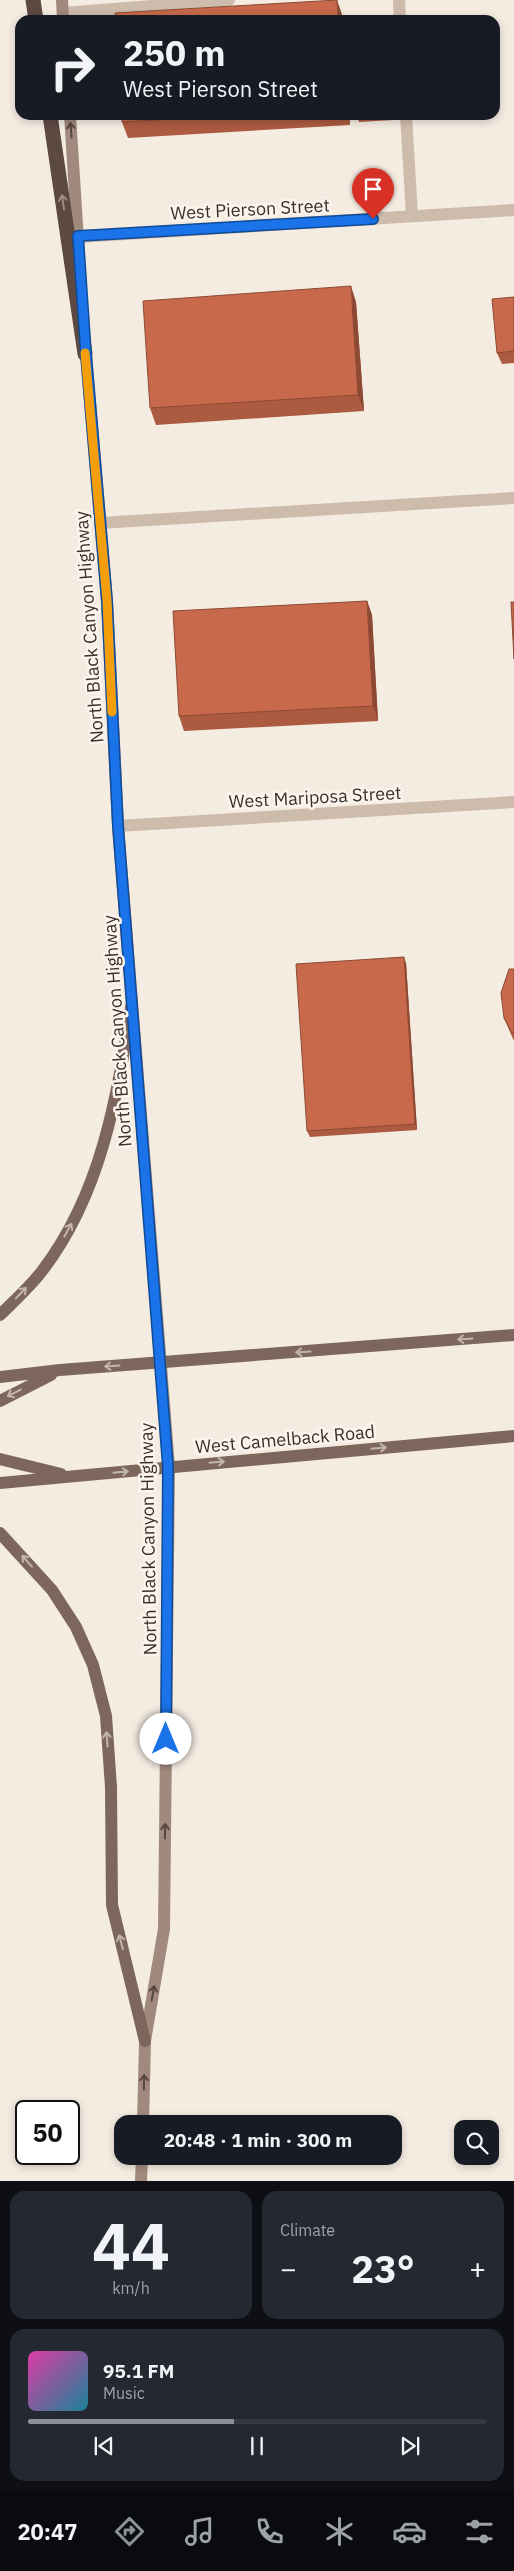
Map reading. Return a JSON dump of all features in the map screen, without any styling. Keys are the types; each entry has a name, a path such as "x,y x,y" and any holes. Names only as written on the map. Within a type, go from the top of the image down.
{"highway":[{"path":"33,0 35,15"},
{"path":"51,120 86,354"}],"main road":[{"name":"North Black Canyon Highway","path":"70,120 86,354 100,523 118,826 168,1467 164,1929 145,2041 143,2115"},
{"path":"0,1315 42,1271 68,1230 97,1165 111,1124 132,1002"},
{"path":"0,1377 60,1370 514,1335"},
{"path":"0,1401 60,1370"},
{"name":"West Camelback Road","path":"0,1483 514,1436"},
{"path":"0,1460 73,1477"},
{"path":"0,1533 52,1590 76,1627 93,1666 106,1716 111,1787 112,1905 145,2041"},
{"path":"142,2165 142,2181"}],"street":[{"path":"62,11 229,0"},
{"path":"399,0 400,15"},
{"path":"406,120 412,216"},
{"name":"West Pierson Street","path":"78,236 514,210"},
{"path":"100,523 514,498"},
{"name":"West Mariposa Street","path":"118,826 514,802"}],"building":[{"path":"337,0 338,15 115,15 115,13"},
{"path":"122,120 156,120 122,122"},
{"path":"351,286 358,395 150,408 143,301"},
{"path":"514,297 514,351 497,353 492,299"},
{"path":"367,601 373,706 179,716 173,611"},
{"path":"511,602 514,602 514,659"},
{"path":"404,957 415,1124 307,1131 296,964"},
{"path":"509,969 514,969 514,1033 512,1033 504,1018 501,993"}],"slow traffic":[{"path":"85,353 107,601 112,712"}],"route":[{"path":"166,1739 168,1467 118,826 107,601 78,236 373,219"}]}
